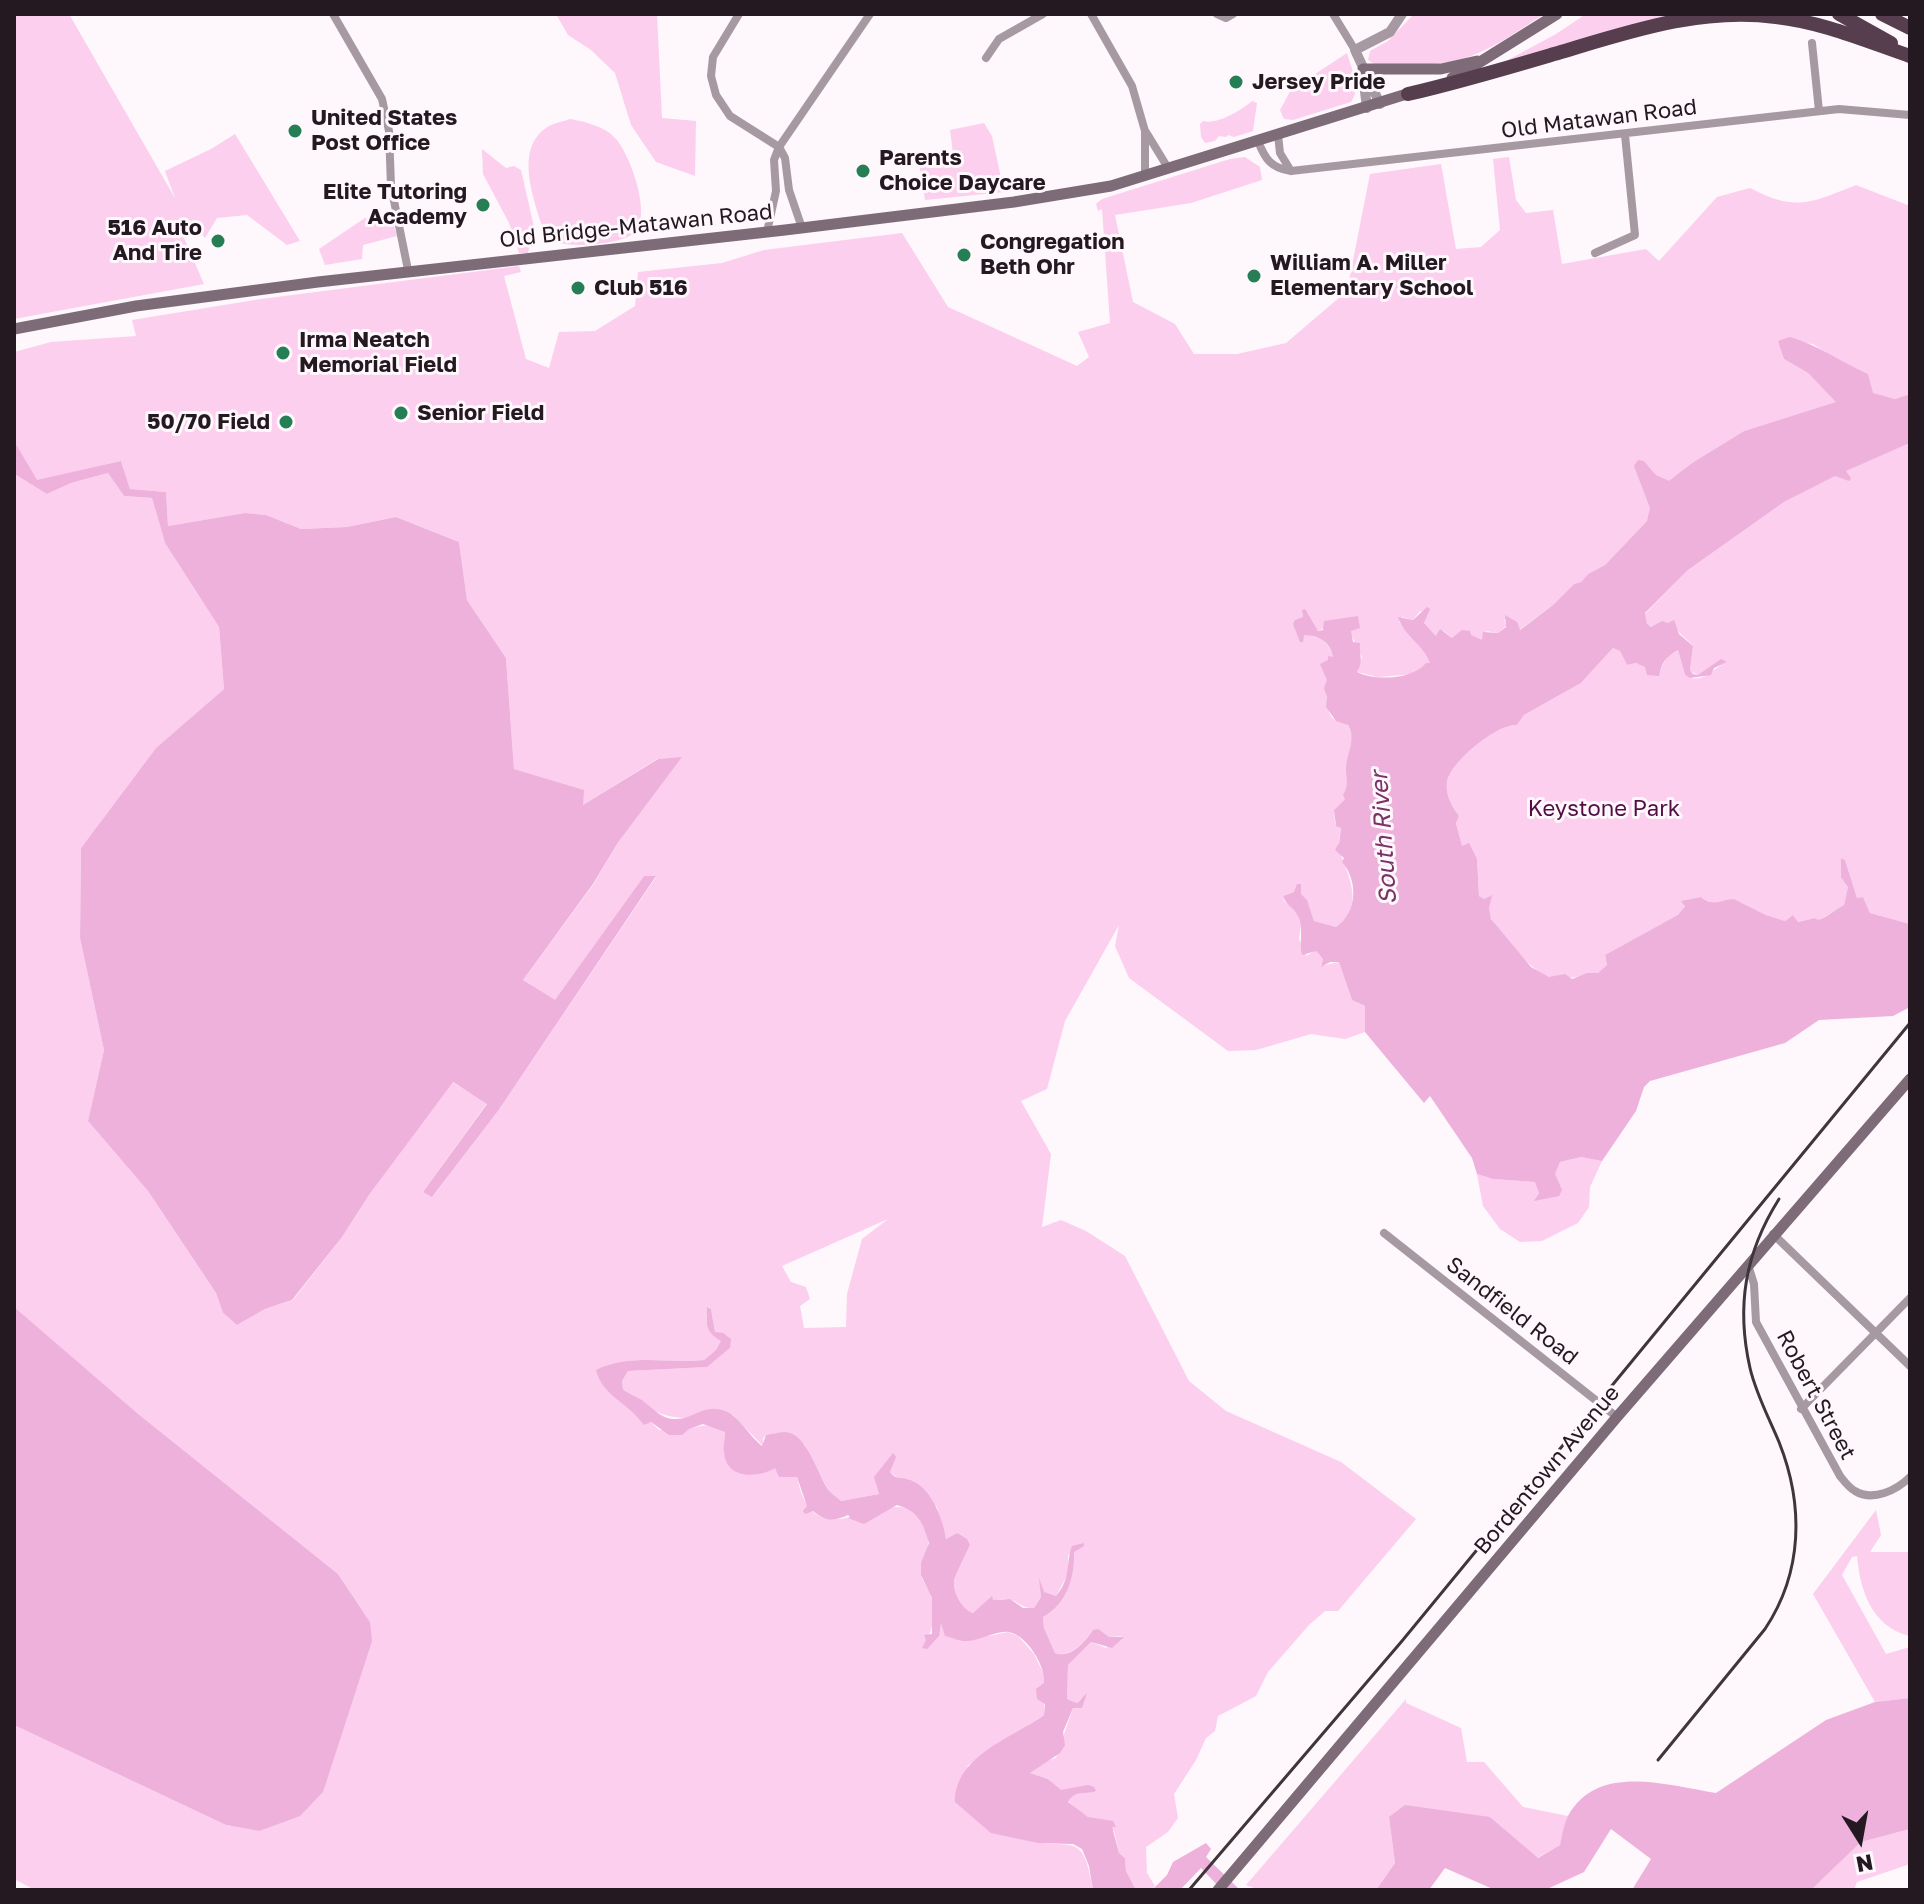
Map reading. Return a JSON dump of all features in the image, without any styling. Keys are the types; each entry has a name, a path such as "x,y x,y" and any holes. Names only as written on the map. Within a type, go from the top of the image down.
{"highway":[{"path":"1839,14 1910,55"},
{"path":"1882,14 1910,28"},
{"path":"1907,14 1910,21"},
{"path":"1408,94 1467,80 1625,33 1713,15 1758,15 1799,21 1910,55"}],"main road":[{"name":"Old Bridge-Matawan Road","path":"14,329 136,306 408,270 802,228 1014,202 1111,186 1408,94 1464,72 1557,14"},
{"path":"1363,69 1441,69 1481,60"},
{"name":"Bordentown Avenue","path":"1218,1890 1773,1234 1910,1079"}],"street":[{"path":"333,14 382,99 389,131 391,186 408,270"},
{"path":"739,14 713,57 711,76 716,95 730,116 779,147 785,158 789,190 802,228"},
{"path":"767,232 776,191 774,160 779,147 870,14"},
{"path":"986,58 999,39 1043,14"},
{"path":"1091,14 1132,86 1145,131 1168,168"},
{"path":"1217,14 1226,18 1233,14"},
{"path":"1333,14 1355,50 1380,104"},
{"path":"1355,50 1390,32 1402,14"},
{"path":"1812,43 1819,111"},
{"path":"1363,69 1367,108"},
{"name":"Old Matawan Road","path":"1291,171 1819,111 1856,109 1910,115"},
{"path":"1145,131 1145,176"},
{"path":"1278,135 1280,153 1291,171"},
{"path":"1595,253 1635,235 1625,135"},
{"path":"1258,141 1269,163 1291,171"},
{"path":"776,191 789,190"},
{"name":"Sandfield Road","path":"1384,1233 1617,1417"},
{"path":"1773,1234 1910,1366"},
{"name":"Robert Street","path":"1748,1265 1754,1284 1756,1322 1840,1476 1854,1490 1870,1495 1887,1493 1910,1477"},
{"path":"1801,1409 1910,1298"}],"green space":[{"path":"14,14 69,14 175,198 165,171 235,134 300,241 287,245 247,215 217,218 205,238 193,224 199,234 184,238 204,284 14,319"},
{"path":"556,14 657,14 662,118 696,121 695,176 656,162 631,125 615,73 591,50 568,35"},
{"path":"1414,14 1544,14 1494,45 1462,59 1418,64 1374,64 1368,60 1370,51 1388,41"},
{"path":"1586,14 1682,14 1506,61"},
{"path":"1347,53 1356,84 1351,102 1293,120 1284,119 1280,110 1299,75 1306,80"},
{"path":"1252,101 1257,103 1253,131 1234,137 1219,136 1215,141 1205,143 1201,137 1200,124 1203,121 1222,119"},
{"path":"570,119 606,131 622,147 633,171 641,212 640,223 628,237 576,245 545,237 530,180 530,151 536,138 546,128"},
{"path":"984,123 992,136 1004,192 925,200 918,157 953,153 950,130"},
{"path":"482,149 506,168 514,166 521,170 534,227 528,253 519,253 509,223 483,174"},
{"path":"1245,157 1260,167 1262,180 1191,203 1115,215 1133,302 1175,324 1194,354 1237,354 1286,343 1347,291 1370,174 1441,164 1456,249 1481,247 1500,230 1493,159 1509,157 1516,200 1526,213 1553,210 1562,264 1646,249 1659,261 1717,197 1750,188 1780,200 1803,202 1856,185 1910,206 1910,394 1895,399 1872,393 1868,374 1839,361 1813,344 1779,341 1784,359 1808,373 1837,402 1744,431 1692,463 1669,482 1656,475 1644,461 1651,514 1647,521 1605,565 1574,584 1553,605 1519,630 1504,619 1506,626 1498,633 1486,631 1482,641 1452,638 1444,631 1437,637 1424,623 1429,609 1419,612 1413,620 1402,617 1399,622 1431,659 1430,663 1415,674 1378,677 1357,672 1362,657 1338,619 1317,631 1302,613 1303,617 1293,624 1298,630 1321,639 1330,648 1333,657 1329,660 1328,710 1335,720 1348,725 1353,739 1346,766 1345,799 1334,810 1335,824 1341,827 1339,850 1351,882 1352,902 1345,919 1336,927 1314,921 1307,901 1294,892 1283,896 1284,901 1297,912 1301,924 1299,939 1307,956 1315,950 1323,959 1321,966 1339,962 1352,1000 1365,1006 1365,1032 1345,1039 1311,1034 1256,1050 1228,1051 1129,978 1115,946 1119,925 1065,1021 1047,1089 1021,1101 1051,1154 1042,1227 1061,1220 1086,1231 1125,1256 1189,1381 1226,1411 1341,1462 1416,1519 1338,1611 1325,1611 1309,1625 1268,1672 1256,1696 1218,1716 1215,1731 1206,1738 1174,1794 1178,1818 1168,1832 1146,1847 1147,1873 1155,1886 1152,1890 1136,1890 1126,1871 1125,1858 1119,1853 1114,1831 1079,1812 1068,1801 1076,1793 1096,1791 1060,1790 1048,1779 1030,1773 1056,1758 1073,1708 1082,1708 1081,1698 1077,1703 1067,1699 1068,1665 1091,1642 1106,1648 1122,1636 1109,1637 1093,1630 1077,1648 1061,1654 1055,1653 1044,1628 1043,1617 1064,1598 1073,1571 1074,1552 1084,1543 1068,1555 1068,1574 1056,1596 1043,1592 1040,1581 1041,1597 1034,1608 1004,1599 993,1601 973,1613 969,1611 957,1595 954,1581 970,1545 957,1533 946,1539 937,1507 908,1479 901,1480 890,1472 893,1454 876,1484 879,1494 841,1501 831,1494 805,1445 787,1432 766,1435 763,1446 733,1415 674,1417 650,1409 623,1389 622,1381 628,1371 706,1367 730,1348 715,1332 708,1307 708,1327 722,1340 704,1360 636,1360 597,1370 659,1430 714,1427 725,1432 724,1455 775,1467 797,1476 807,1505 822,1517 841,1519 902,1507 918,1515 928,1538 921,1574 934,1610 931,1629 922,1648 941,1622 989,1636 1008,1632 1018,1636 1034,1654 1045,1677 1044,1715 967,1766 1024,1839 1079,1849 1089,1870 1093,1890 35,1890 14,1879 14,1725 226,1825 259,1831 370,1622 338,1574 137,1413 14,1308 14,471 47,494 71,483 108,473 124,496 152,498 165,543 219,627 224,689 156,748 81,848 80,938 104,1050 88,1121 148,1191 216,1293 223,1313 237,1325 265,1309 293,1300 342,1237 452,1082 487,1103 423,1192 433,1196 498,1111 656,877 644,876 555,1001 523,980 681,758 657,759 583,805 583,790 514,769 506,658 467,600 459,542 396,517 347,527 301,529 266,515 245,513 168,526 166,492 130,489 121,461 36,481 14,441 14,352 51,342 136,336 132,320 261,299 519,266 521,272 504,276 526,359 549,368 559,332 595,331 635,306 638,272 722,263 764,250 902,233 948,307 1077,366 1089,357 1078,332 1110,323 1102,209 1098,211 1096,204 1102,199","holes":["888,1219 862,1239 847,1294 846,1327 804,1328 800,1306 810,1299 806,1287 791,1282 782,1266"]},
{"path":"391,216 397,236 363,245 362,259 325,265 319,249 365,218"},
{"name":"Keystone Park","path":"1910,443 1910,924 1870,913 1863,897 1857,898 1845,860 1841,858 1848,887 1844,905 1818,921 1815,918 1798,922 1793,915 1785,921 1734,899 1713,902 1701,897 1682,901 1685,905 1679,915 1605,955 1607,965 1598,973 1562,979 1542,974 1518,953 1496,927 1490,914 1490,896 1484,899 1479,896 1477,859 1462,847 1456,822 1459,816 1447,791 1450,774 1465,755 1487,737 1498,730 1517,725 1524,715 1581,683 1613,648 1620,651 1627,665 1636,663 1660,670 1669,654 1678,650 1685,675 1697,679 1727,662 1698,675 1690,671 1693,646 1675,626 1662,622 1652,627 1647,625 1645,614 1688,570 1784,502 1836,475"},
{"path":"1581,1157 1602,1161 1590,1187 1589,1207 1578,1223 1542,1241 1520,1242 1500,1229 1483,1206 1477,1174 1493,1179 1536,1182 1539,1193 1534,1200 1555,1173 1560,1162"},
{"path":"1876,1510 1881,1535 1870,1552 1910,1552 1910,1636 1886,1625 1870,1606 1861,1582 1857,1556 1852,1557 1842,1575 1886,1654 1910,1647 1910,1698 1875,1702 1813,1594"},
{"path":"1406,1699 1406,1703 1461,1728 1467,1762 1484,1762 1523,1807 1568,1816 1560,1845 1537,1858 1490,1817 1389,1817 1395,1863 1376,1890 1259,1890 1246,1885"},
{"path":"1910,1829 1910,1864 1857,1882 1854,1890 1811,1890 1861,1842"}],"water":[{"name":"South River","path":"1790,337 1868,374 1873,393 1895,399 1910,394 1910,443 1846,471 1851,478 1849,481 1835,476 1784,502 1688,570 1645,613 1647,624 1651,627 1662,621 1668,623 1674,620 1679,634 1693,646 1690,670 1693,674 1698,675 1721,659 1727,662 1714,668 1711,675 1690,678 1685,675 1678,650 1665,661 1659,676 1647,675 1645,667 1636,663 1627,665 1620,651 1613,648 1581,683 1524,715 1517,725 1498,730 1476,745 1450,774 1447,791 1459,816 1456,823 1462,846 1469,843 1477,859 1479,896 1484,899 1492,895 1489,908 1491,919 1531,967 1549,977 1565,974 1572,979 1587,973 1598,973 1607,965 1605,955 1678,915 1685,906 1681,901 1701,897 1713,902 1734,899 1785,921 1793,915 1798,922 1821,919 1844,905 1848,887 1841,877 1841,858 1845,860 1857,898 1863,897 1870,913 1910,924 1910,1007 1893,1016 1819,1020 1785,1043 1650,1081 1644,1087 1636,1111 1602,1161 1581,1157 1560,1162 1555,1174 1562,1190 1559,1196 1534,1201 1539,1193 1535,1182 1493,1179 1477,1174 1472,1158 1430,1096 1424,1103 1365,1032 1365,1006 1352,1000 1339,962 1330,962 1321,967 1323,959 1316,951 1302,955 1300,920 1283,896 1294,892 1297,884 1301,884 1301,894 1307,900 1314,921 1336,927 1352,905 1351,878 1342,862 1344,858 1335,850 1341,828 1336,826 1334,810 1345,799 1351,737 1348,725 1336,721 1326,707 1324,688 1327,680 1320,664 1328,660 1328,656 1333,657 1329,647 1319,638 1304,635 1303,642 1300,642 1293,624 1303,617 1302,610 1305,609 1318,631 1323,630 1324,621 1358,616 1360,628 1351,631 1353,642 1360,643 1361,661 1357,672 1383,678 1403,676 1430,663 1398,617 1413,620 1427,607 1430,609 1424,623 1436,636 1440,629 1452,638 1462,630 1470,631 1471,635 1482,640 1483,632 1498,633 1506,627 1505,615 1517,622 1520,630 1574,584 1605,565 1647,521 1650,508 1634,466 1638,460 1644,461 1656,475 1669,481 1744,431 1836,402 1808,373 1784,359 1778,341"},
{"path":"14,441 37,480 121,461 130,489 166,492 168,526 245,513 266,515 301,529 347,527 396,517 459,542 467,600 506,658 514,769 584,790 583,805 658,759 682,757 617,844 593,884 523,980 555,1000 644,876 656,876 498,1111 432,1197 423,1192 487,1104 453,1082 369,1195 342,1237 292,1300 265,1309 237,1325 223,1313 216,1293 148,1191 88,1121 104,1050 80,938 81,848 156,748 224,689 219,627 165,543 152,498 124,496 108,473 71,483 47,494 15,474"},
{"path":"14,1307 137,1413 338,1574 370,1622 372,1641 323,1792 300,1816 259,1831 226,1825 14,1725"},
{"path":"707,1307 711,1309 715,1332 731,1339 730,1348 707,1367 628,1371 622,1381 623,1389 660,1415 671,1419 712,1409 725,1411 762,1446 766,1435 786,1432 794,1435 807,1448 826,1486 841,1501 879,1494 874,1477 893,1453 896,1457 890,1472 896,1477 915,1482 929,1495 939,1513 946,1539 957,1533 970,1545 954,1581 959,1600 969,1611 973,1613 992,1596 993,1600 1010,1599 1023,1608 1034,1608 1041,1597 1039,1578 1044,1592 1056,1596 1066,1577 1072,1546 1084,1543 1074,1552 1071,1581 1064,1598 1043,1617 1044,1628 1055,1653 1061,1654 1077,1648 1093,1630 1098,1629 1109,1637 1124,1637 1112,1648 1091,1642 1068,1665 1067,1699 1077,1703 1087,1693 1082,1708 1073,1708 1063,1732 1065,1745 1060,1753 1030,1773 1048,1779 1061,1790 1088,1785 1094,1787 1096,1791 1077,1794 1068,1802 1088,1817 1113,1821 1119,1853 1125,1858 1126,1871 1136,1890 1093,1890 1082,1849 1073,1844 1038,1843 991,1833 955,1802 958,1786 975,1760 1044,1715 1045,1704 1037,1699 1036,1689 1044,1683 1044,1676 1029,1645 1009,1632 962,1641 945,1636 941,1623 939,1636 927,1649 922,1648 926,1640 924,1635 932,1634 932,1598 921,1575 921,1563 929,1543 915,1514 897,1505 864,1524 848,1518 848,1515 829,1519 813,1511 805,1514 803,1511 807,1506 797,1477 779,1477 775,1468 752,1475 737,1472 726,1461 725,1432 703,1424 682,1435 669,1435 651,1422 644,1425 604,1387 596,1370 609,1365 636,1360 704,1360 721,1341 708,1327"},
{"path":"1910,1698 1910,1829 1861,1842 1811,1890 1632,1890 1651,1859 1611,1829 1584,1872 1545,1890 1495,1890 1445,1868 1429,1890 1376,1890 1395,1863 1389,1817 1405,1805 1490,1817 1538,1858 1560,1845 1568,1816 1581,1799 1597,1789 1615,1783 1635,1782 1716,1793 1826,1720 1875,1702"},
{"path":"1206,1843 1211,1849 1206,1857 1240,1890 1222,1890 1201,1868 1180,1890 1152,1890 1167,1875 1173,1862"}],"railway":[{"path":"1189,1890 1402,1641 1910,1023"},
{"path":"1658,1760 1765,1629 1778,1607 1793,1561 1796,1538 1793,1490 1779,1442 1753,1378 1744,1323 1746,1280 1751,1260 1767,1219 1779,1199"}],"place":[{"name":"Jersey Pride","path":"1236,82"},
{"name":"United States Post Office","path":"295,131"},
{"name":"Parents Choice Daycare","path":"863,171"},
{"name":"Elite Tutoring Academy","path":"483,205"},
{"name":"516 Auto And Tire","path":"218,241"},
{"name":"Congregation Beth Ohr","path":"964,255"},
{"name":"William A. Miller Elementary School","path":"1254,276"},
{"name":"Club 516","path":"578,288"},
{"name":"Irma Neatch Memorial Field","path":"283,353"},
{"name":"Senior Field","path":"401,413"},
{"name":"50/70 Field","path":"286,422"}]}
